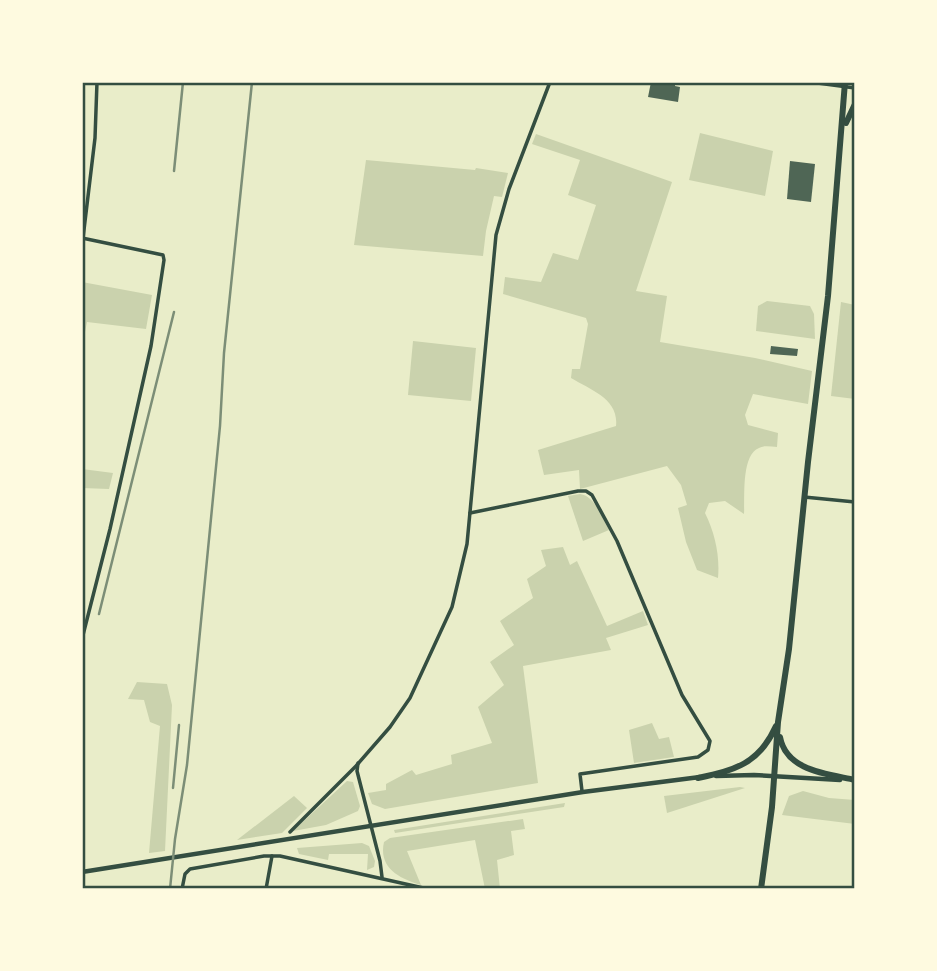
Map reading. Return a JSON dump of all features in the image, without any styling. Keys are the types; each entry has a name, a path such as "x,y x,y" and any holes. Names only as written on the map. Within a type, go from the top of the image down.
{"main road":[{"path":"761,889 828,296 845,84"},
{"path":"842,138 846,120 855,104"},
{"path":"698,778 736,768 751,760 766,746 778,722"},
{"path":"778,722 781,742 792,760 807,769 855,780"}],"street":[{"path":"82,639 108,540 151,346 164,260 163,255 83,238 95,138 97,82"},
{"path":"290,832 358,764 390,727 410,698 452,607 467,544 496,235 509,190 550,82"},
{"path":"810,82 845,84 855,88"},
{"path":"470,513 578,491 592,495 617,541 682,695 710,741 705,754 698,757 580,774 583,792"},
{"path":"804,497 855,502"},
{"path":"358,764 357,771 382,877"},
{"path":"82,872 583,792 698,778 727,775 855,780"},
{"path":"266,889 272,856"},
{"path":"182,889 185,874 190,869 272,856 293,858 428,889"}],"green space":[{"path":"700,133 773,151 765,196 689,180"},
{"path":"536,134 672,182 636,291 667,296 660,342 812,371 808,404 753,394 745,415 748,425 778,433 777,447 759,448 749,459 745,477 744,514 725,501 709,503 705,513 716,545 718,578 697,570 686,542 678,508 687,505 681,485 667,466 580,489 579,470 544,475 538,450 616,426 616,417 602,396 571,378 572,369 580,369 588,324 586,318 503,294 505,277 541,282 553,253 578,260 596,205 568,195 580,160 532,144"},
{"path":"366,160 508,173 502,197 494,196 483,256 354,245"},
{"path":"82,282 152,295 146,329 87,322 85,332 82,331"},
{"path":"767,301 810,306 814,314 815,339 756,331 758,306"},
{"path":"841,302 855,305 855,399 831,396"},
{"path":"413,341 476,348 471,401 408,395"},
{"path":"82,469 113,473 109,489 82,488"},
{"path":"580,494 594,503 609,530 583,541 568,496"},
{"path":"563,547 570,565 577,561 607,626 643,611 648,625 606,638 611,650 523,666 538,783 385,809 372,804 368,793 386,790 386,784 412,770 416,775 452,764 451,755 492,743 478,707 504,685 490,662 514,645 500,621 533,598 527,579 546,566 541,550"},
{"path":"137,682 167,684 172,705 165,851 149,853 160,726 150,722 144,700 128,699"},
{"path":"652,723 659,739 669,737 674,757 634,763 629,730"},
{"path":"347,781 353,782 360,806 358,811 326,825 293,831"},
{"path":"745,788 667,813 664,796"},
{"path":"803,791 829,798 855,800 855,824 782,815 789,796"},
{"path":"294,796 307,808 282,833 237,840"},
{"path":"565,803 564,807 395,833 394,830"},
{"path":"523,819 525,829 511,831 514,855 497,860 500,889 485,889 475,840 407,851 421,885 398,876 384,859 384,842 390,838"},
{"path":"362,843 369,846 375,861 374,867 367,870 368,854 329,854 328,860 299,854 297,848"}],"building":[{"path":"651,82 675,82 675,86 680,87 678,102 648,97"},
{"path":"790,161 815,164 811,202 787,199"},
{"path":"771,346 798,349 797,356 770,354"}],"railway":[{"path":"174,171 183,82"},
{"path":"170,889 187,765 220,426 224,353 252,82"},
{"path":"99,614 174,312"},
{"path":"173,788 179,725"}]}
